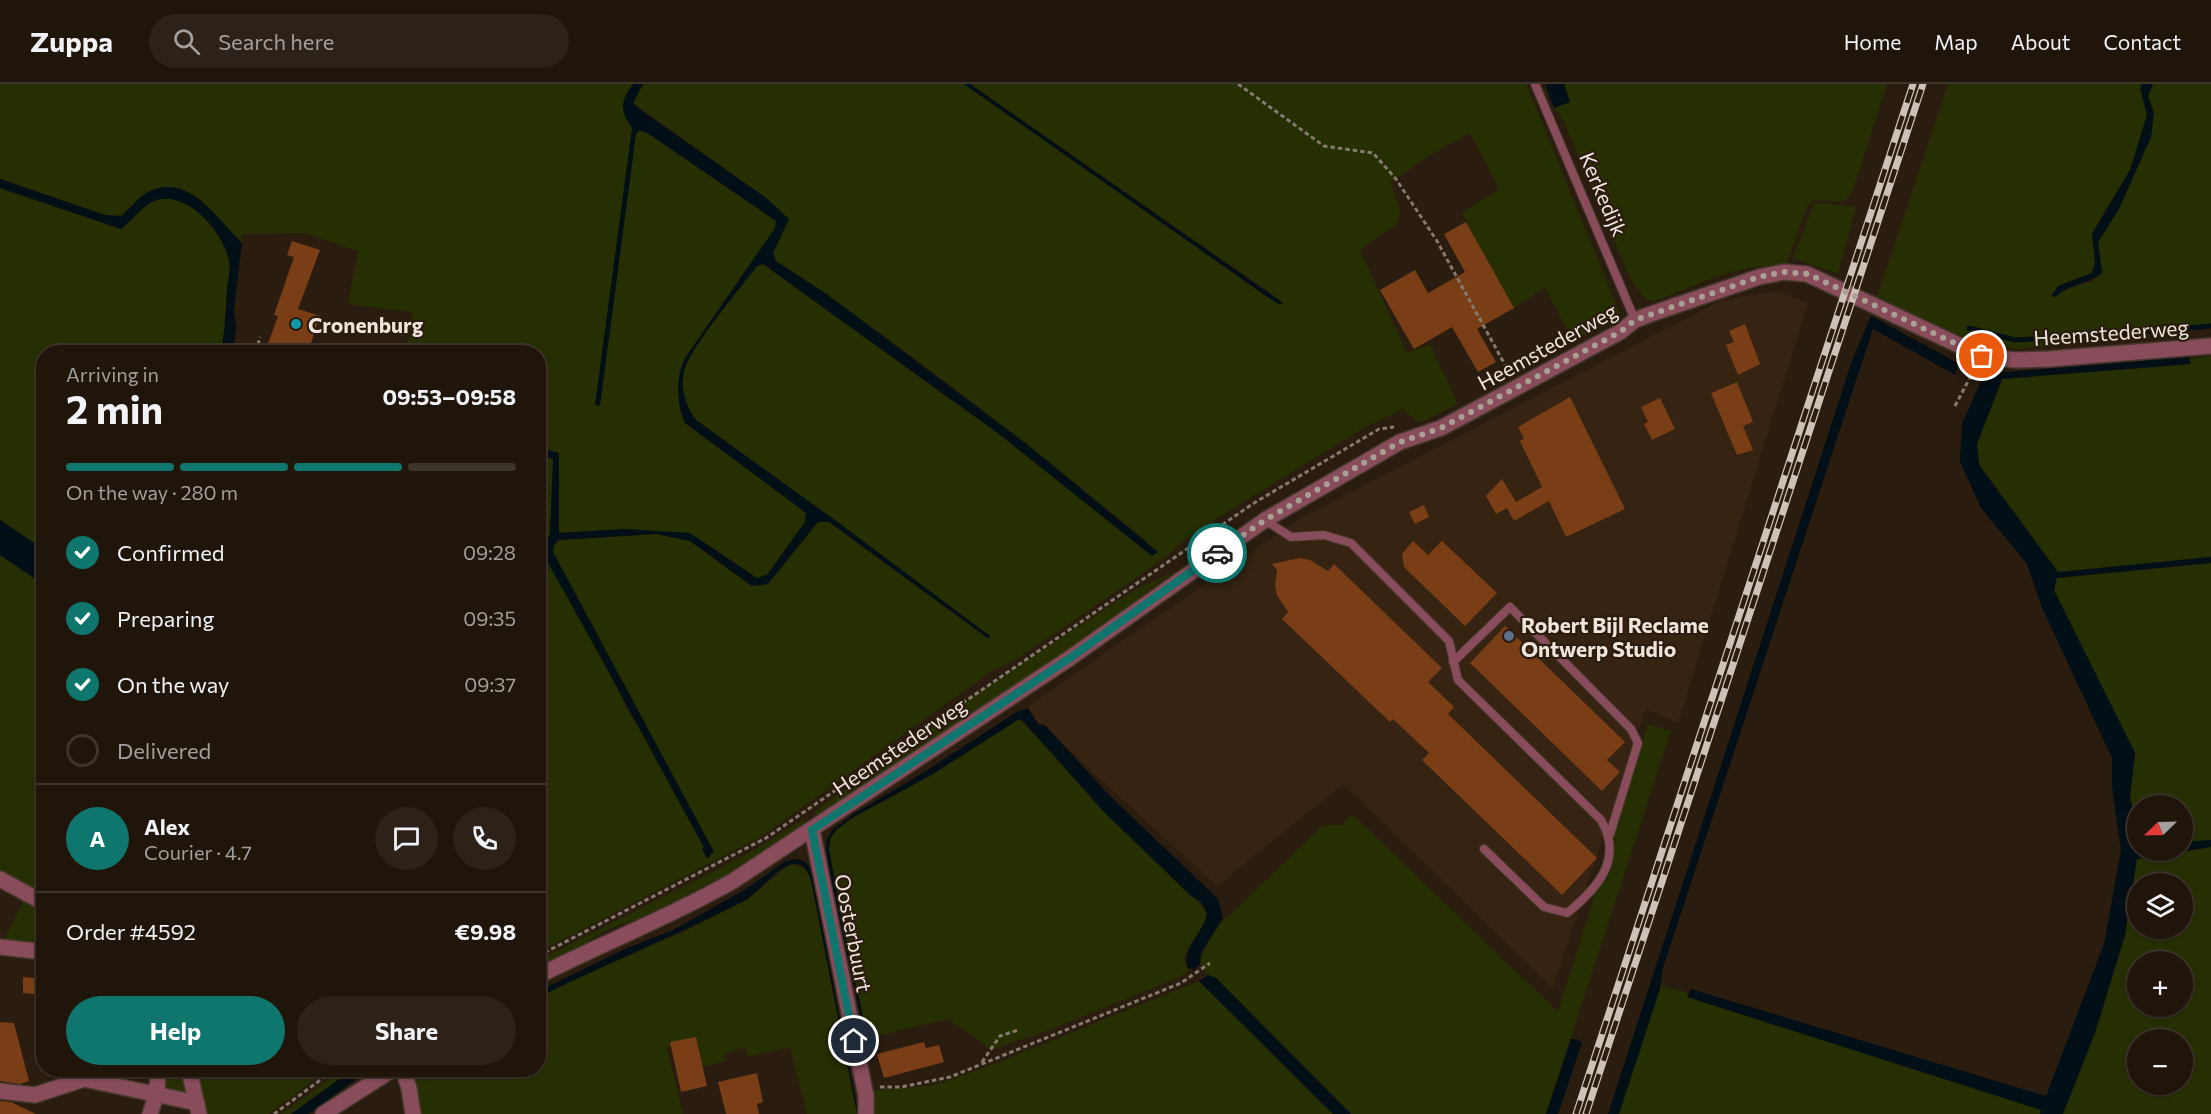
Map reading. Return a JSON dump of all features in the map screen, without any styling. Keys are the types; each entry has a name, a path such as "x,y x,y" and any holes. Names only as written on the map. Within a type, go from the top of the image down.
{"street":[{"name":"Heemstederweg","path":"546,972 696,903 812,830 1070,658 1265,520 1400,442 1441,428 1515,384 1620,332 1634,317 1759,277 1784,272 1808,274 1982,356 2015,360 2049,359 2211,346"},
{"name":"Oosterbuurt","path":"812,830 864,1088 866,1114"},
{"path":"0,879 36,899"},
{"path":"0,947 36,951"},
{"path":"150,1114 157,1093 158,1077"},
{"path":"191,1077 198,1108"},
{"path":"323,1114 381,1077"},
{"path":"405,1077 413,1114"},
{"path":"0,1091 35,1095 84,1078 157,1093 198,1108"}],"lane":[{"name":"Kerkedijk","path":"1535,84 1634,317"},
{"path":"1265,520 1290,537 1324,535 1351,543 1449,641 1458,680 1601,820 1610,834"},
{"path":"1453,662 1510,608 1631,729 1638,743 1610,834 1608,867 1592,893 1568,913 1544,908 1484,849"}],"path":[{"path":"1238,84 1323,146 1373,153 1396,178 1437,241 1515,384"},
{"path":"258,345 260,337"},
{"path":"1955,406 1982,356"},
{"path":"864,1088 911,1085 950,1077 1180,983 1210,963"},
{"path":"981,1064 1000,1036 1018,1030"},
{"path":"274,1114 324,1077"}],"shaded area":[{"path":"633,84 643,84 633,103 766,198 789,219 773,253 776,261 828,295 1028,445 1158,552 1152,556 999,434 763,264 757,266 705,334 688,362 683,385 685,398 692,415 990,636 988,638 829,522 818,522 768,584 752,586 690,541 657,534 559,540 554,545 553,552 714,852 708,855 546,560 546,540 550,534 553,459 546,457 546,450 559,453 559,533 625,529 690,533 757,578 767,575 805,522 806,513 685,423 679,399 679,382 685,358 775,228 776,221 649,134 640,130 636,134 600,406 595,405 632,128 623,111 626,96"},
{"path":"964,84 970,84 1283,303 1280,305 1269,298"},
{"path":"1545,84 1564,84 1570,102 1554,108"},
{"path":"2142,84 2153,84 2148,96 2154,113 2151,137 2119,209 2098,242 2102,273 2065,290 2056,297 2051,296 2058,286 2092,273 2095,262 2092,234 2130,170 2147,115 2140,88"},
{"path":"0,179 105,215 121,216 146,193 164,187 178,188 202,201 242,243 234,310 235,345 222,345 230,270 229,260 212,226 192,208 169,199 157,200 121,229 0,188"},
{"path":"1777,291 1808,303 1678,723 1646,709 1553,988 1343,784 1217,886 1024,709 1301,518 1722,300"},
{"path":"1871,316 1958,363 1955,375 1873,329 1663,968 1660,989 1619,1114 1608,1114 1852,361"},
{"path":"2189,357 2191,364 2002,379 1977,444 1979,465 2058,572 2211,557 2211,563 2057,578 2054,590 2135,753 2130,795 2127,795 2127,861 2137,861 2135,873 2127,873 2125,935 2095,1033 2063,1114 2040,1114 2041,1110 1687,997 1691,989 2046,1096 2104,944 2121,850 2112,788 2112,758 2043,610 2027,564 1981,508 1960,462 1962,424 1984,374"},
{"path":"0,520 36,544 36,579 0,555"},
{"path":"1028,708 1038,724 1046,726 1108,794 1218,899 1223,918 1201,953 1200,964 1194,970 1188,968 1187,954 1207,914 1201,902 1191,896 1104,812 1019,719 933,774 852,818 836,830 830,839 829,849 846,941 867,1034 865,1036 832,888 826,850 827,839 833,829 852,815 926,771 1015,713"},
{"path":"2211,840 2211,847 2193,850 2193,841"},
{"path":"794,859 802,861 807,864 813,878 857,1113 811,880 801,865 789,865 742,902 546,994 547,987 627,948 673,930 746,889 784,862"},
{"path":"1208,975 1216,978 1351,1114 1333,1114 1199,981"},
{"path":"1571,1039 1577,1039 1582,1043 1558,1114 1546,1114"},
{"path":"342,1077 359,1077 308,1114 291,1114"}],"green space":[{"path":"0,84 633,84 625,99 623,110 636,134 639,130 649,134 776,221 775,228 679,370 679,397 685,423 806,513 805,522 767,575 757,578 690,533 625,529 558,533 559,453 546,450 546,345 405,345 409,343 412,312 348,304 358,251 304,233 241,234 242,243 198,197 149,192 121,216 105,215 0,179"},
{"path":"643,84 964,84 1269,298 1283,302 970,84 1526,84 1621,316 1573,341 1545,287 1511,310 1462,213 1499,189 1470,133 1432,154 1391,182 1400,211 1397,224 1360,250 1407,353 1430,344 1458,404 1419,423 1403,409 1362,429 1192,534 1158,563 1015,660 992,671 762,836 546,948 546,559 595,644 626,707 714,852 553,552 554,545 559,540 657,534 690,541 752,586 768,584 818,522 829,522 987,638 989,636 692,415 685,398 683,385 688,362 705,334 757,266 763,264 999,434 1152,555 1145,540 1010,432 918,361 776,261 773,254 789,219 766,198 633,103"},
{"path":"1564,84 1887,84 1852,193 1843,202 1814,200 1807,207 1786,266 1735,271 1652,302 1645,298 1631,280 1561,115 1554,108 1570,102"},
{"path":"1948,84 2142,84 2140,88 2147,115 2130,170 2092,233 2095,262 2092,273 2058,286 2062,290 2091,282 2102,273 2098,242 2119,209 2151,137 2154,113 2148,96 2153,84 2211,84 2211,325 2020,349 1982,343 1964,337 1877,296"},
{"path":"0,188 121,229 157,200 169,199 192,208 212,226 220,238 230,263 222,345 36,345 36,544 0,520"},
{"path":"1814,204 1856,207 1838,274 1793,258"},
{"path":"2211,356 2211,557 2058,572 1979,464 1977,444 2002,379 2190,364 2189,359"},
{"path":"546,457 553,459 550,534 546,540"},
{"path":"0,555 36,579 36,894 0,875"},
{"path":"2211,563 2211,840 2193,841 2193,795 2130,795 2135,753 2054,591 2057,578"},
{"path":"1175,571 1038,674 815,819 816,811 822,806 998,679 1136,589"},
{"path":"1019,719 1206,910 1204,924 1185,955 1188,971 1182,976 1052,1029 991,1050 949,1019 868,1038 846,941 829,849 830,839 836,830 852,818 933,774"},
{"path":"1648,724 1671,731 1546,1114 1351,1114 1216,978 1203,970 1202,954 1224,919 1323,825 1343,825 1352,814 1558,1012"},
{"path":"804,819 805,825 729,876 658,913 611,928 576,952 546,967 546,956 751,852"},
{"path":"2211,847 2211,1114 2063,1114 2095,1033 2125,935 2127,921 2127,939 2193,939 2193,873 2134,873 2136,861 2193,861 2193,850"},
{"path":"789,865 804,868 808,872 857,1114 807,1114 790,1047 747,1057 745,1047 724,1054 726,1061 698,1068 691,1041 667,1048 683,1114 419,1114 414,1077 546,1077 546,994 626,955 684,932 748,899"},
{"path":"25,898 36,904 36,944 3,942"},
{"path":"1199,981 1333,1114 872,1114 869,1091 935,1085 1002,1061"},
{"path":"1660,985 1688,993 1687,996 2041,1110 2040,1114 1619,1114"},
{"path":"164,1077 186,1077 190,1095 163,1091"},
{"path":"195,1077 318,1077 269,1114 203,1114"},
{"path":"331,1077 342,1077 291,1114 281,1114"}],"building":[{"path":"1466,222 1514,308 1477,329 1496,362 1478,372 1452,327 1414,349 1380,290 1415,270 1428,293 1465,272 1444,234"},
{"path":"292,241 320,250 298,309 320,316 310,345 268,345 278,316 274,315 294,257 287,255"},
{"path":"1745,324 1760,364 1738,375 1726,345 1734,342 1729,331"},
{"path":"1737,382 1753,422 1743,426 1753,450 1737,455 1711,393"},
{"path":"1570,397 1625,509 1566,537 1549,501 1514,521 1507,508 1496,514 1486,496 1502,479 1516,502 1542,487 1520,441 1524,438 1518,427"},
{"path":"1660,398 1675,429 1652,440 1644,424 1648,422 1641,407"},
{"path":"1424,505 1429,517 1415,524 1409,512"},
{"path":"1413,541 1428,555 1442,541 1497,593 1465,626 1404,567 1402,554"},
{"path":"1300,558 1310,560 1328,571 1334,564 1442,668 1428,682 1454,707 1448,714 1597,858 1562,895 1422,760 1429,753 1393,719 1390,722 1282,619 1288,612 1277,595 1275,585 1277,570 1272,564"},
{"path":"1505,626 1625,742 1607,760 1620,772 1602,791 1470,663"},
{"path":"23,977 36,978 36,994 23,993"},
{"path":"0,1022 14,1023 29,1081 20,1084 0,1081"},
{"path":"696,1037 707,1086 681,1092 670,1042"},
{"path":"924,1042 926,1048 939,1045 944,1062 884,1078 877,1054"},
{"path":"757,1073 763,1102 757,1104 759,1114 726,1114 718,1082"},
{"path":"0,1101 11,1102 36,1114 0,1114"}],"waterway":[{"path":"2119,334 2211,326"},
{"path":"1969,328 2015,340 2083,336"},
{"path":"705,850 708,855 706,851"}],"railway":[{"path":"1576,1114 1913,84"},
{"path":"1586,1114 1923,84"}],"way so far":[{"path":"1217,553 1294,502 1400,442 1417,434 1441,428 1620,332 1635,320 1759,277 1784,272 1808,274 1982,356"}],"place":[{"name":"Cronenburg","path":"296,324"},
{"name":"Robert Bijl Reclame Ontwerp Studio","path":"1509,636"}],"route":[{"path":"854,1041 812,830 1070,658 1217,553"}]}
